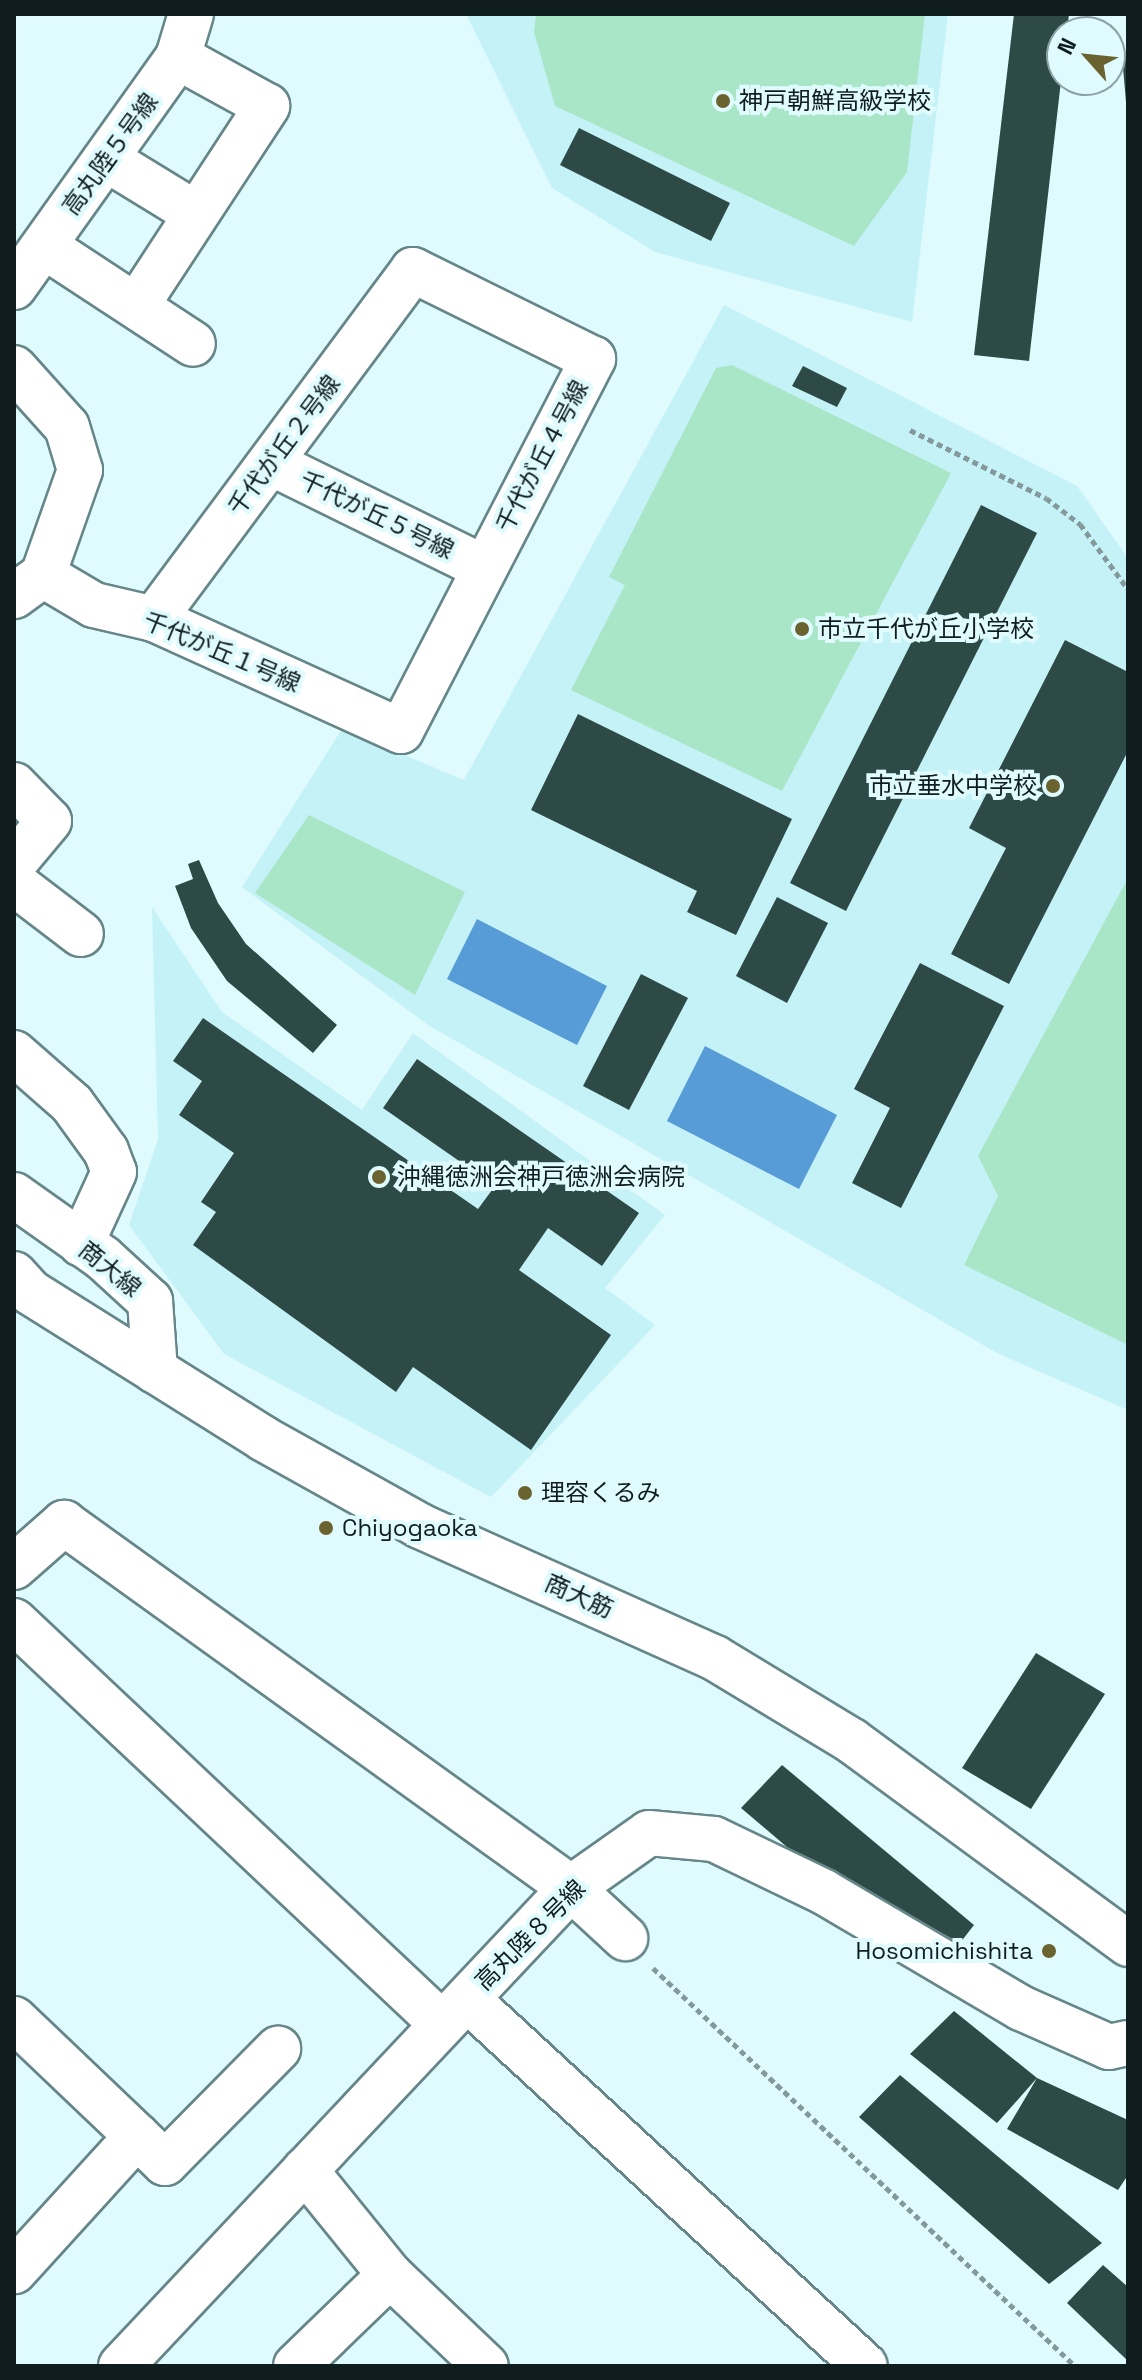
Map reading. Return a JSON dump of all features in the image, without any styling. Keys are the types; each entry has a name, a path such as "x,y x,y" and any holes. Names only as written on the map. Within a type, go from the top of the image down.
{"street":[{"name":"高丸陸５号線","path":"14,287 108,160 178,57 191,14"},
{"path":"137,305 267,106 178,57"},
{"path":"108,160 196,214"},
{"path":"44,246 193,344"},
{"name":"千代が丘２号線","path":"154,619 413,270"},
{"name":"千代が丘４号線","path":"401,731 593,359 413,270"},
{"path":"14,368 67,427 80,470 28,585"},
{"name":"千代が丘５号線","path":"271,463 484,568"},
{"name":"千代が丘１号線","path":"28,585 154,619 401,731"},
{"path":"14,785 49,821 14,863"},
{"path":"14,883 81,934"},
{"path":"14,1053 72,1104 106,1151 114,1172 81,1244"},
{"name":"商大線","path":"14,1195 81,1244 150,1301 155,1371"},
{"name":"商大筋","path":"14,1274 30,1292 155,1371 420,1526 715,1658 852,1741 1128,1944"},
{"path":"14,1567 64,1523 571,1888 625,1938"},
{"path":"14,1621 454,2011 865,2366"},
{"name":"高丸陸８号線","path":"121,2366 571,1888 649,1833 714,1839 824,1892 1021,2008 1109,2047 1128,2043"},
{"path":"14,2019 165,2163 278,2049"},
{"path":"14,2271 137,2136"},
{"path":"305,2170 390,2275 486,2366"},
{"path":"296,2366 390,2275"}],"path":[{"path":"910,430 1046,498 1080,524 1128,589"},
{"path":"625,1938 1075,2366"}],"shaded area":[{"name":"神戸朝鮮高級学校","path":"466,14 948,14 912,322 655,252 552,188"},
{"name":"市立千代が丘小学校","path":"724,305 1077,486 1128,558 1128,1410 999,1354 428,1025 242,887 342,729 464,780"},
{"name":"沖縄徳洲会神戸徳洲会病院","path":"152,907 222,1012 362,1110 413,1033 665,1215 605,1288 655,1325 491,1497 224,1354 129,1225 158,1139"}],"green space":[{"path":"536,14 925,14 907,172 854,246 555,106 534,32"},
{"path":"732,365 951,473 782,791 571,690 625,585 609,577 716,368"},
{"path":"309,815 465,892 415,995 255,893"},
{"path":"1128,878 1128,1345 964,1265 998,1196 978,1156"}],"water":[{"path":"477,919 607,986 577,1045 447,979"},
{"path":"705,1046 837,1115 799,1189 667,1121"}],"building":[{"path":"1014,14 1069,14 1046,16 1046,96 1059,96 1029,361 974,355"},
{"path":"1126,56 1128,56 1128,102"},
{"path":"579,128 730,203 711,241 560,165"},
{"path":"803,366 847,388 837,407 792,386"},
{"path":"981,505 1037,533 846,911 790,883"},
{"path":"1065,640 1128,672 1128,751 1009,984 951,954 1006,848 969,828"},
{"path":"578,714 792,819 736,935 687,912 697,891 531,810"},
{"path":"199,860 218,903 246,944 337,1025 313,1053 227,981 191,928 175,886 193,879 188,864"},
{"path":"777,897 828,923 787,1003 736,976"},
{"path":"920,963 1004,1006 901,1208 852,1183 890,1108 854,1089"},
{"path":"641,974 688,998 629,1110 583,1086"},
{"name":"沖縄徳洲会神戸徳洲会病院","path":"203,1018 478,1209 495,1186 383,1108 417,1059 639,1213 602,1266 548,1228 519,1270 611,1335 531,1450 413,1367 396,1392 193,1245 216,1212 201,1202 234,1153 179,1115 202,1081 173,1061"},
{"path":"1036,1653 1105,1694 1031,1809 962,1768"},
{"path":"782,1765 974,1925 960,1943 794,1853 741,1808"},
{"path":"954,2011 1037,2078 997,2123 910,2054"},
{"path":"900,2075 1102,2243 1049,2284 859,2117"},
{"path":"1037,2078 1128,2120 1128,2175 1118,2190 1007,2129"},
{"path":"1103,2265 1128,2287 1128,2361 1067,2303"}],"place":[{"name":"神戸朝鮮高級学校","path":"723,101"},
{"name":"市立千代が丘小学校","path":"802,629"},
{"name":"市立垂水中学校","path":"1053,786"},
{"name":"沖縄徳洲会神戸徳洲会病院","path":"379,1177"},
{"name":"理容くるみ","path":"525,1493"},
{"name":"Chiyogaoka","path":"326,1528"},
{"name":"Hosomichishita","path":"1049,1951"}]}
